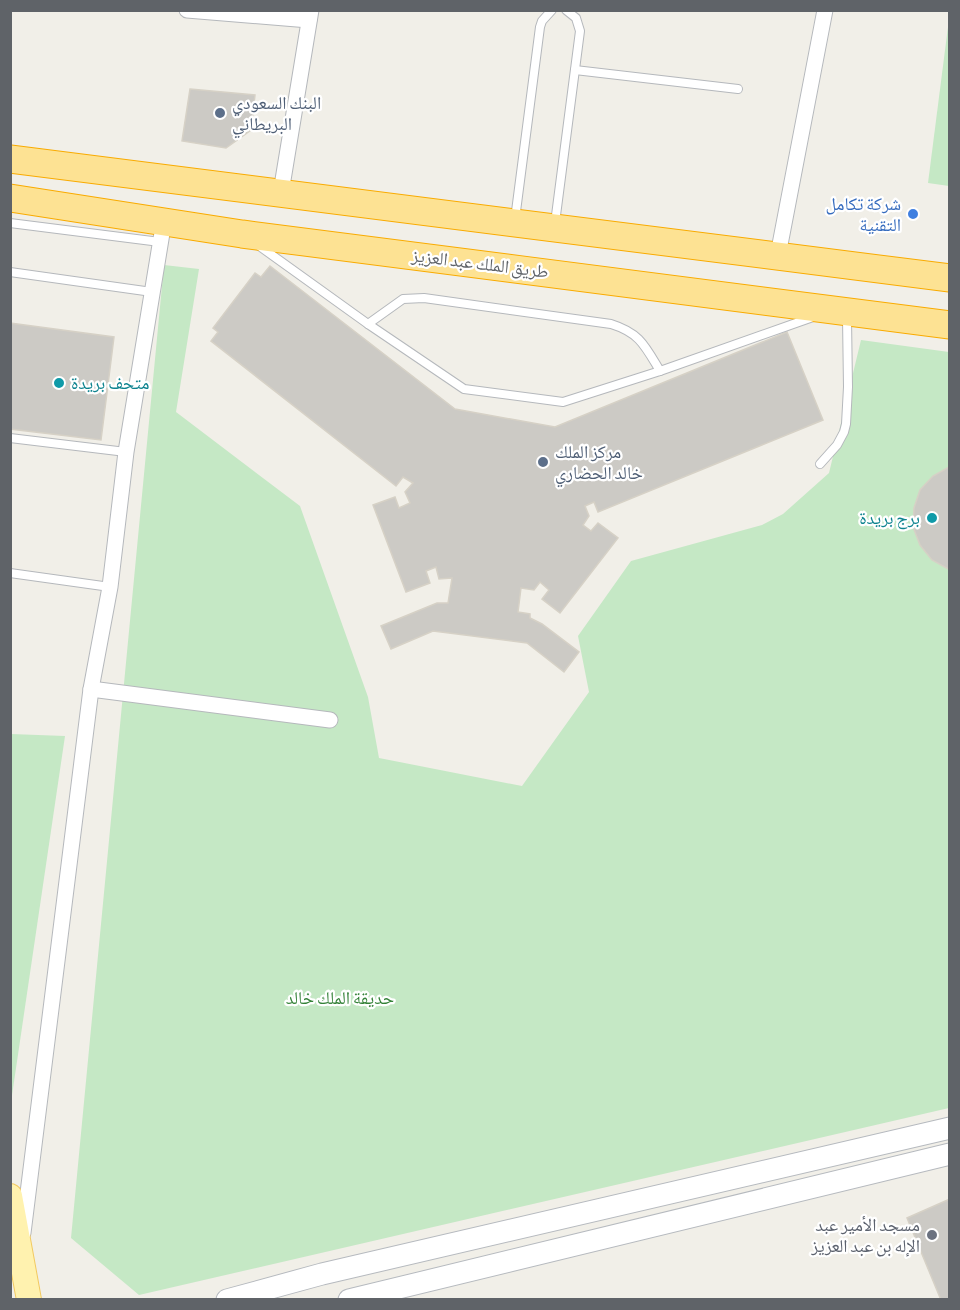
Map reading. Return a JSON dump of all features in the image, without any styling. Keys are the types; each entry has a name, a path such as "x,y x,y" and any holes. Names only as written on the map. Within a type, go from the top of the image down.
{"highway":[{"path":"10,140 130,174"},
{"path":"10,159 950,278"},
{"name":"طريق الملك عبد العزيز","path":"10,198 161,231 242,234 950,325"}],"main road":[{"path":"10,1196 29,1299"},
{"path":"10,1281 15,1299"}],"street":[{"path":"187,10 310,15 281,192"},
{"path":"778,255 825,10"},
{"path":"21,1249 91,689 110,587 126,452 161,231"},
{"path":"91,689 330,720"},
{"path":"226,1299 950,1128"},
{"path":"349,1299 950,1154"}],"lane":[{"path":"515,222 540,27 542,21 552,10"},
{"path":"555,227 580,31 576,18 566,10"},
{"path":"575,70 738,88"},
{"path":"10,223 161,231"},
{"path":"242,234 368,324 464,388 563,402 839,312 848,387 846,424 837,445 820,464"},
{"path":"10,272 152,291"},
{"path":"368,324 403,299 424,297 611,324 636,334 660,370"},
{"path":"10,438 126,452"},
{"path":"10,573 110,587"}],"green space":[{"path":"949,19 949,186 928,183"},
{"name":"حديقة الملك خالد","path":"164,265 199,269 176,412 300,506 368,697 379,758 522,786 589,692 578,636 631,561 762,525 783,514 829,473 861,340 949,352 949,1108 139,1295 71,1238"},
{"path":"10,734 65,736 11,1102"}],"building":[{"name":"البنك السعودي البريطاني","path":"190,89 255,95 251,130 226,148 182,141"},
{"name":"مركز الملك خالد الحضاري","path":"270,266 455,409 555,427 787,332 823,420 598,512 594,502 585,506 589,516 583,525 591,531 598,523 618,538 560,613 542,599 549,590 540,582 534,590 521,588 518,612 530,614 530,618 542,624 579,652 564,672 527,643 433,631 391,649 381,626 437,603 448,603 452,578 439,579 436,567 426,571 430,583 406,592 373,505 395,497 399,508 410,503 405,492 413,483 403,477 396,486 211,341 218,332 213,328 255,273 261,277"},
{"name":"متحف بريدة","path":"10,323 114,337 101,440 10,429"},
{"name":"برج بريدة","path":"949,467 950,570 932,560 920,545 913,527 914,508 920,490 933,476"},
{"name":"مسجد الأمير عبد الإله بن عبد العزيز","path":"950,1199 950,1300 941,1300 907,1218"}],"place":[{"name":"البنك السعودي البريطاني","path":"220,113"},
{"name":"شركة تكامل التقنية","path":"913,214"},
{"name":"متحف بريدة","path":"59,383"},
{"name":"مركز الملك خالد الحضاري","path":"543,462"},
{"name":"برج بريدة","path":"932,518"},
{"name":"مسجد الأمير عبد الإله بن عبد العزيز","path":"932,1235"}]}
